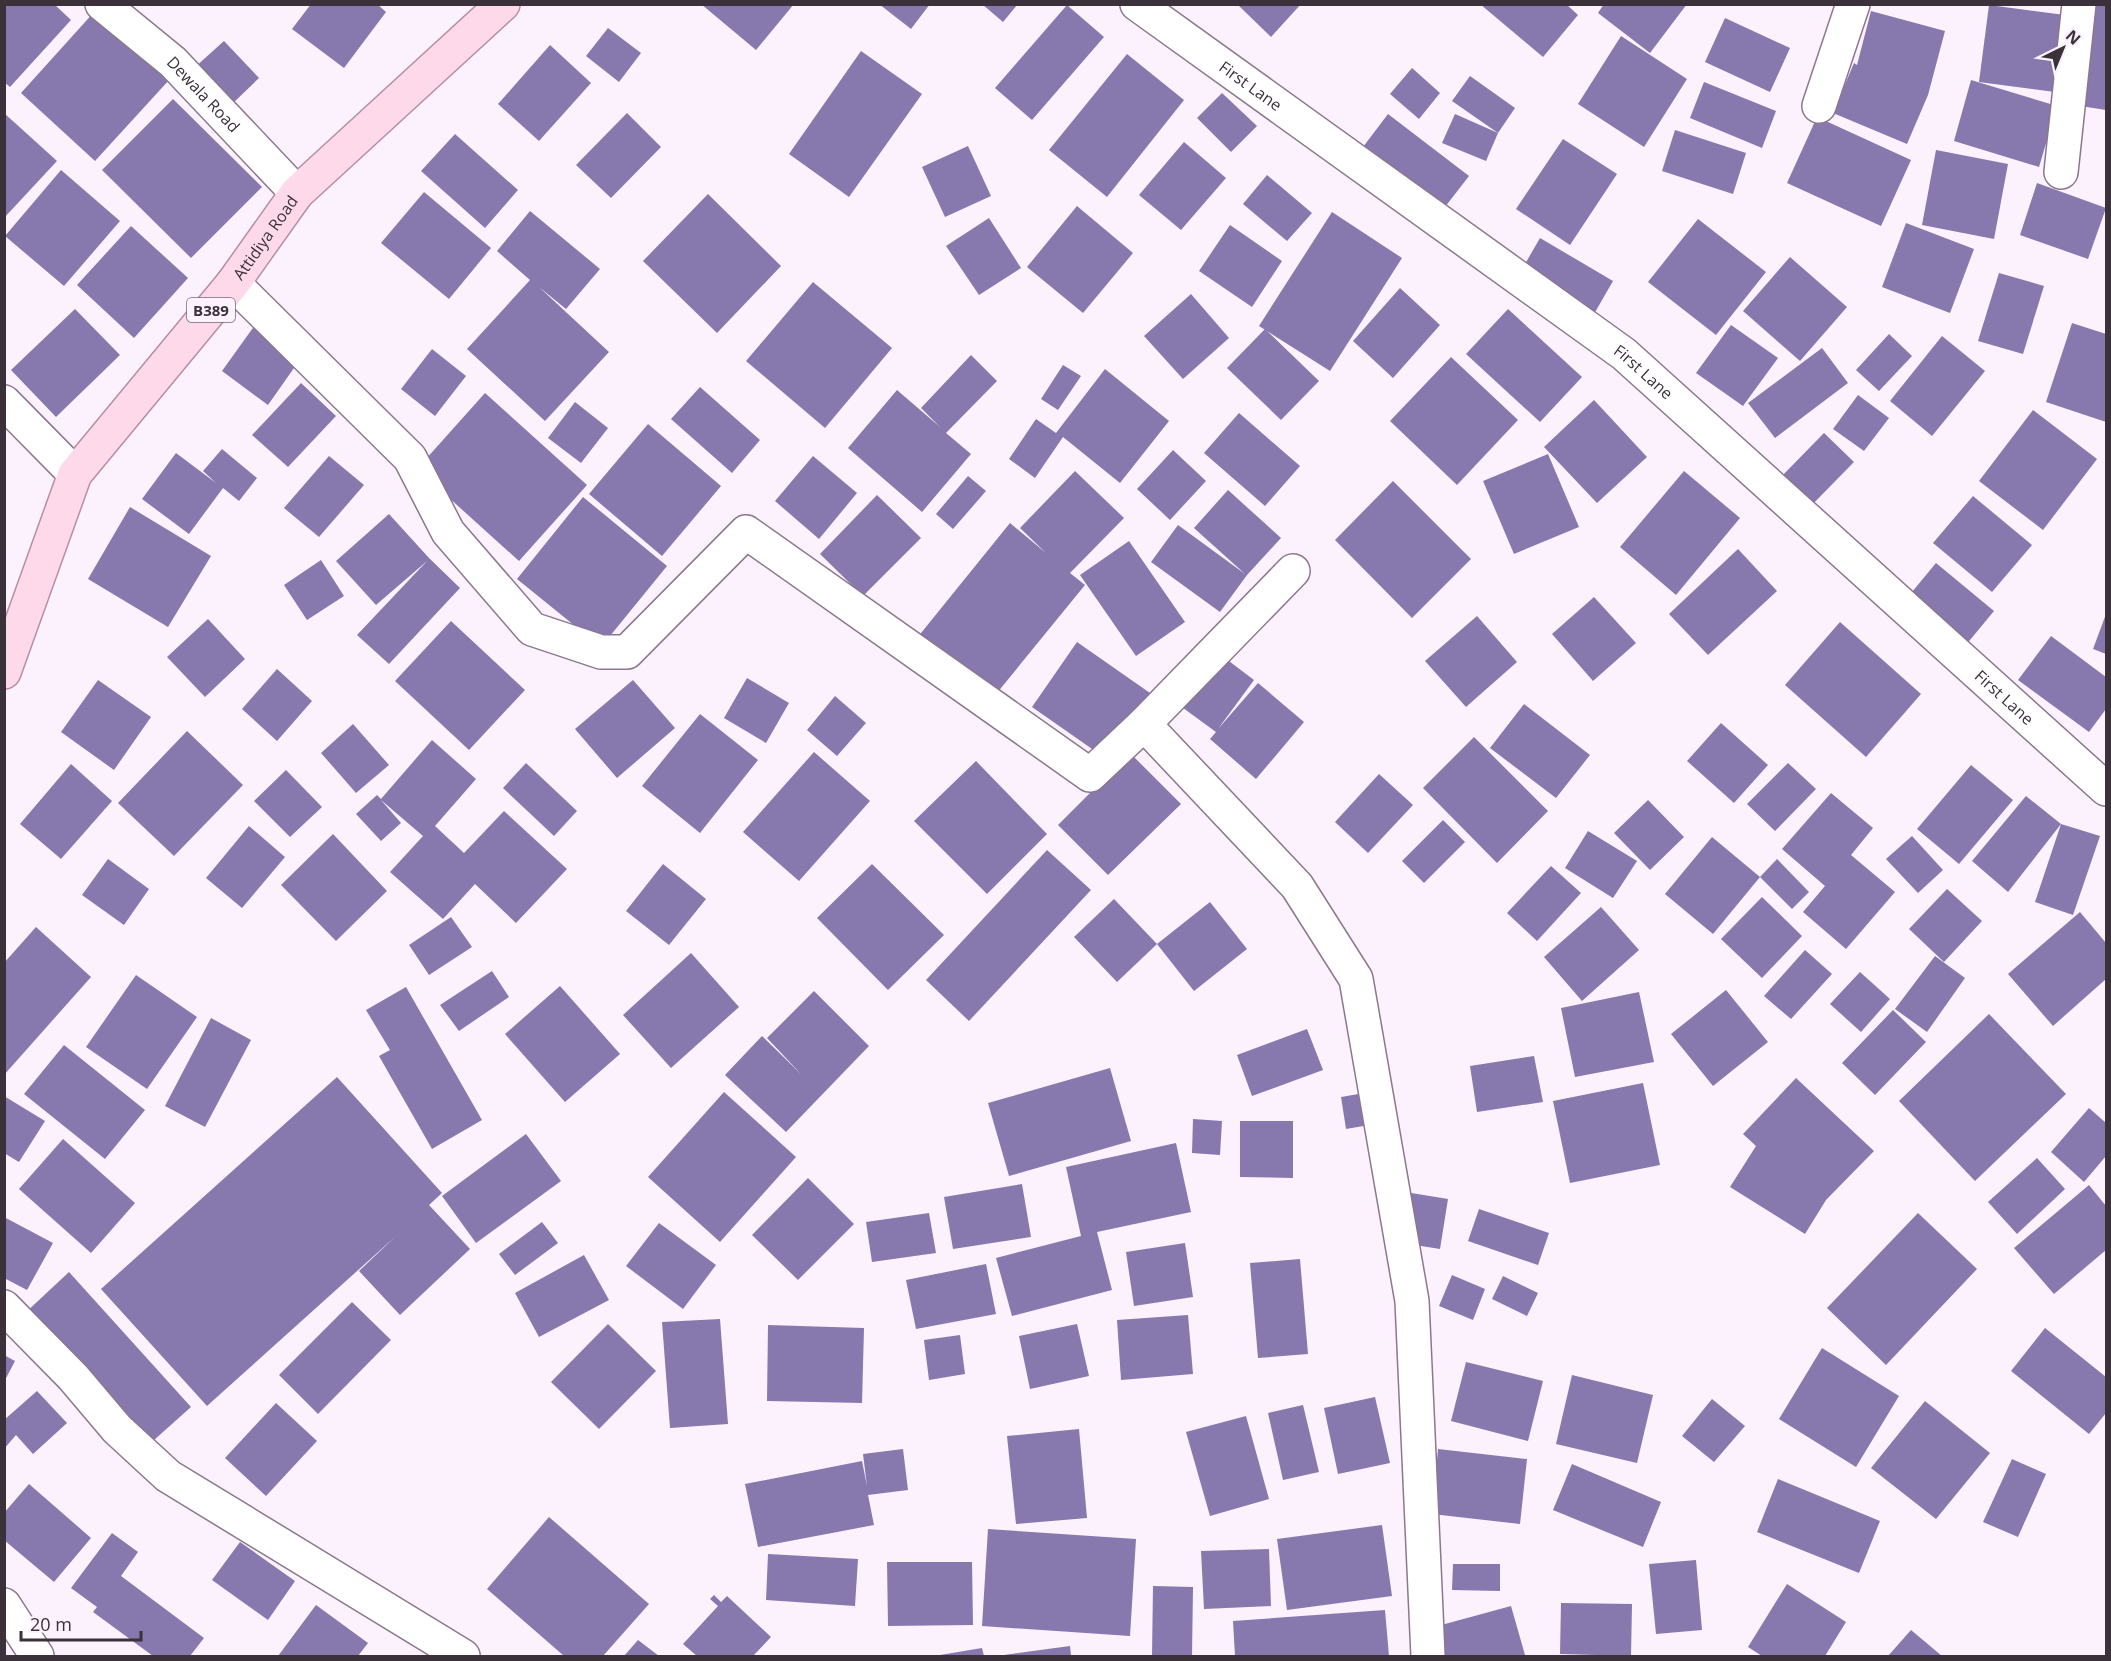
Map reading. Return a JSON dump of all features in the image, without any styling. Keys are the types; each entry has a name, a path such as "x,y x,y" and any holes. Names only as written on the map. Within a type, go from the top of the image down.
{"main road":[{"name":"Attidiya Road","path":"4,672 75,474 234,283 297,193 503,4"}],"street":[{"name":"Dewala Road","path":"102,4 173,62 297,193"},
{"name":"First Lane","path":"1137,4 1624,354 2106,789"},
{"path":"1819,106 1852,4"},
{"path":"2061,172 2079,4"},
{"path":"234,283 410,458 448,532 532,629 601,652 627,651 746,532 1090,775 1144,724 1293,571"},
{"path":"4,402 75,474"},
{"path":"1144,724 1298,886 1356,979 1412,1301 1428,1656"},
{"path":"4,1307 73,1377 117,1429 168,1476 463,1656"},
{"path":"4,1605 37,1656"}],"building":[{"path":"4,4 54,4 71,20 10,87 4,82"},
{"path":"311,4 377,4 386,12 344,68 292,29"},
{"path":"701,4 794,4 756,50"},
{"path":"879,4 930,4 911,29"},
{"path":"982,4 1018,4 1003,22"},
{"path":"1237,4 1301,4 1271,37"},
{"path":"1480,4 1566,4 1578,15 1543,57"},
{"path":"1604,4 1687,4 1650,53 1598,13"},
{"path":"2086,4 2106,4 2106,110 2074,105"},
{"path":"1067,5 1104,37 1032,120 995,88"},
{"path":"1989,5 2073,16 2063,93 1979,82"},
{"path":"95,11 170,79 95,161 21,93"},
{"path":"1871,11 1945,31 1928,95 1907,144 1833,113 1854,63 1857,65"},
{"path":"1725,18 1790,48 1770,92 1705,62"},
{"path":"608,28 641,53 619,82 586,56"},
{"path":"1621,36 1687,79 1644,147 1578,104"},
{"path":"224,41 259,78 230,106 194,68"},
{"path":"550,45 591,83 539,141 498,104"},
{"path":"861,51 922,94 849,197 789,154"},
{"path":"1127,54 1184,100 1107,197 1049,150"},
{"path":"1412,68 1440,93 1419,119 1390,94"},
{"path":"1470,76 1515,108 1498,133 1452,101"},
{"path":"1971,80 2057,106 2039,167 1954,141"},
{"path":"1704,82 1776,111 1762,148 1690,118"},
{"path":"1222,93 1257,126 1231,152 1197,118"},
{"path":"173,99 262,187 191,258 102,170"},
{"path":"4,113 57,161 4,218"},
{"path":"627,113 661,147 611,198 576,165"},
{"path":"1388,114 1469,176 1438,216 1357,155"},
{"path":"1455,114 1498,133 1486,161 1442,143"},
{"path":"1817,117 1911,160 1881,226 1787,183"},
{"path":"1675,130 1746,153 1733,194 1662,171"},
{"path":"455,134 518,190 485,228 421,171"},
{"path":"1563,139 1617,174 1570,245 1516,209"},
{"path":"1184,142 1226,178 1181,230 1139,195"},
{"path":"968,146 991,196 945,217 922,167"},
{"path":"1936,150 2008,164 1994,239 1922,225"},
{"path":"61,170 120,221 64,286 5,236"},
{"path":"1267,175 1312,213 1287,241 1243,204"},
{"path":"2037,183 2106,208 2088,259 2020,235"},
{"path":"424,192 491,248 449,299 381,243"},
{"path":"708,194 781,266 717,333 643,261"},
{"path":"1077,206 1133,253 1083,313 1027,267"},
{"path":"530,211 600,269 566,309 539,287 609,352 545,421 467,349 530,280 497,251"},
{"path":"1332,212 1402,258 1330,371 1259,326"},
{"path":"989,218 1021,268 979,295 946,246"},
{"path":"1698,219 1766,272 1716,335 1648,282"},
{"path":"1906,223 1974,249 1950,313 1882,287"},
{"path":"1230,225 1282,261 1252,307 1199,271"},
{"path":"131,226 188,278 134,338 77,285"},
{"path":"1540,238 1613,281 1594,314 1521,271"},
{"path":"1790,257 1847,307 1800,361 1743,311"},
{"path":"1999,273 2044,286 2023,354 1978,341"},
{"path":"813,282 892,348 825,428 746,361"},
{"path":"1400,288 1440,325 1393,378 1353,341"},
{"path":"1191,294 1229,338 1183,379 1144,336"},
{"path":"75,309 120,355 56,417 11,370"},
{"path":"1508,309 1582,377 1540,422 1466,354"},
{"path":"2072,323 2106,334 2106,422 2046,402"},
{"path":"255,325 301,358 268,405 222,371"},
{"path":"1731,325 1778,358 1743,406 1696,373"},
{"path":"1265,329 1319,381 1281,420 1227,368"},
{"path":"1889,334 1912,356 1879,391 1856,370"},
{"path":"1942,336 1985,371 1932,436 1890,401"},
{"path":"1822,348 1848,383 1775,438 1748,403"},
{"path":"432,349 466,376 435,416 401,389"},
{"path":"971,355 997,381 946,433 971,454 922,512 848,448 897,390 940,427 921,408"},
{"path":"1451,357 1518,420 1457,485 1390,421"},
{"path":"1063,365 1081,376 1058,410 1041,399"},
{"path":"1105,369 1169,421 1120,483 1063,437 1035,478 1009,459 1036,419 1056,433"},
{"path":"301,383 336,416 288,467 252,435"},
{"path":"700,387 760,440 732,473 671,419"},
{"path":"485,393 587,485 519,561 417,469"},
{"path":"1858,395 1889,418 1864,451 1833,429"},
{"path":"1594,400 1647,457 1597,503 1544,447"},
{"path":"575,402 608,428 581,463 548,438"},
{"path":"2033,410 2097,459 2043,530 1979,481"},
{"path":"1239,413 1300,466 1265,506 1204,453"},
{"path":"648,424 721,486 662,556 589,494"},
{"path":"1824,433 1854,462 1805,512 1775,483"},
{"path":"222,449 257,478 239,501 223,488 189,534 142,499 176,453 216,483 203,471"},
{"path":"1173,450 1206,481 1170,520 1137,489"},
{"path":"1548,454 1579,527 1514,554 1483,481"},
{"path":"329,456 364,485 319,537 284,508"},
{"path":"813,456 857,493 819,539 775,501"},
{"path":"1075,471 1124,518 1070,573 1085,585 992,699 917,638 1010,523 1046,553 1020,528"},
{"path":"1684,471 1740,518 1676,595 1620,547"},
{"path":"968,476 986,491 953,529 936,514"},
{"path":"1393,481 1471,559 1412,618 1335,540"},
{"path":"1228,490 1281,538 1247,575 1220,612 1151,562 1178,525 1245,574 1194,528"},
{"path":"877,495 921,538 863,596 820,554"},
{"path":"1973,496 2032,545 1992,592 1933,543"},
{"path":"583,497 667,566 601,647 517,579"},
{"path":"130,507 211,556 168,627 88,579"},
{"path":"389,514 460,588 389,664 357,635 427,561 376,605 336,561"},
{"path":"1129,541 1185,622 1136,656 1080,575"},
{"path":"1738,549 1777,591 1708,655 1669,614"},
{"path":"321,560 344,596 307,620 284,585"},
{"path":"1936,563 1994,611 1965,646 1907,598"},
{"path":"1594,597 1636,643 1593,681 1552,634"},
{"path":"2106,614 2106,654 2093,649"},
{"path":"1477,616 1517,662 1466,707 1425,661"},
{"path":"208,619 245,659 205,697 167,657"},
{"path":"451,621 525,690 469,750 395,681"},
{"path":"1840,622 1921,694 1866,757 1785,685"},
{"path":"2051,636 2106,677 2106,709 2089,732 2018,680"},
{"path":"1077,642 1150,693 1105,758 1032,707"},
{"path":"1217,652 1254,680 1218,729 1258,683 1304,722 1256,779 1210,739 1216,732 1179,705"},
{"path":"277,669 312,701 277,741 242,709"},
{"path":"747,678 789,703 766,743 724,718"},
{"path":"98,680 151,717 114,770 61,732"},
{"path":"633,680 675,728 617,778 575,729"},
{"path":"835,696 866,723 837,756 807,730"},
{"path":"1524,704 1590,755 1556,798 1490,748"},
{"path":"700,714 758,760 700,833 642,786"},
{"path":"1721,723 1768,765 1734,803 1687,761"},
{"path":"353,724 389,765 356,793 321,753"},
{"path":"187,731 243,785 174,856 118,803"},
{"path":"1474,737 1548,811 1497,863 1423,788"},
{"path":"432,740 476,779 435,826 464,853 504,811 567,869 516,923 475,884 443,919 390,872 423,836 381,800 401,823 381,841 356,814 377,795 381,799"},
{"path":"814,752 870,801 799,881 743,832"},
{"path":"1130,753 1181,804 1108,875 1058,825"},
{"path":"976,761 1047,834 987,894 914,821"},
{"path":"526,763 577,811 554,836 503,788"},
{"path":"1788,763 1816,789 1775,831 1747,804"},
{"path":"71,764 112,801 61,859 20,824"},
{"path":"1971,765 2013,800 1959,864 1917,829"},
{"path":"286,770 322,807 290,837 254,801"},
{"path":"1379,774 1413,805 1368,853 1335,822"},
{"path":"1831,793 1873,828 1851,855 1895,892 1846,949 1803,912 1825,886 1782,849"},
{"path":"2026,796 2061,824 2008,892 1972,861"},
{"path":"1648,800 1684,837 1650,870 1614,833"},
{"path":"1443,820 1465,842 1424,883 1402,861"},
{"path":"2061,824 2100,836 2073,915 2035,902"},
{"path":"249,826 285,857 242,908 206,878"},
{"path":"1588,831 1637,861 1613,898 1565,868"},
{"path":"333,834 387,891 336,941 281,885"},
{"path":"1912,836 1943,870 1918,893 1886,859"},
{"path":"1712,837 1760,877 1713,934 1665,894"},
{"path":"1047,850 1091,890 969,1021 926,980"},
{"path":"108,859 149,889 124,925 82,895"},
{"path":"1777,859 1809,892 1792,909 1760,877"},
{"path":"663,864 706,899 669,945 626,911"},
{"path":"872,864 944,935 888,990 817,918"},
{"path":"1551,866 1581,893 1537,941 1507,913"},
{"path":"1947,889 1982,921 1944,962 1909,929"},
{"path":"1762,897 1802,936 1762,978 1721,939"},
{"path":"1114,899 1157,944 1117,982 1074,937"},
{"path":"1210,902 1247,949 1194,991 1157,944"},
{"path":"1601,907 1639,950 1582,1001 1544,957"},
{"path":"2080,912 2106,943 2106,979 2053,1026 2008,974"},
{"path":"451,917 472,947 429,975 409,945"},
{"path":"36,927 91,977 4,1075 4,963"},
{"path":"1805,950 1832,974 1791,1019 1764,996"},
{"path":"691,953 739,1007 671,1068 623,1015"},
{"path":"1935,956 1965,978 1927,1032 1895,1009"},
{"path":"492,971 509,997 459,1031 440,1005"},
{"path":"1860,972 1890,999 1861,1032 1830,1004"},
{"path":"136,975 197,1017 147,1089 86,1047"},
{"path":"560,986 620,1054 565,1102 505,1034"},
{"path":"406,987 482,1120 432,1149 379,1056 390,1050 366,1010"},
{"path":"1726,990 1768,1042 1713,1086 1671,1034"},
{"path":"814,991 869,1046 786,1132 725,1075 762,1036 801,1074 767,1038"},
{"path":"1639,992 1654,1062 1575,1077 1561,1008"},
{"path":"1893,1010 1926,1042 1875,1095 1842,1063"},
{"path":"1989,1014 2066,1094 1975,1181 1899,1101"},
{"path":"211,1018 251,1040 205,1127 165,1106"},
{"path":"1307,1029 1323,1070 1252,1096 1237,1055"},
{"path":"64,1045 145,1110 105,1159 24,1094"},
{"path":"1534,1056 1543,1102 1477,1112 1470,1066"},
{"path":"1110,1068 1131,1141 1009,1176 988,1103"},
{"path":"337,1077 442,1193 429,1205 470,1249 400,1315 359,1271 396,1236 207,1406 101,1289"},
{"path":"1796,1078 1874,1151 1826,1200 1805,1234 1730,1187 1756,1146 1743,1134"},
{"path":"1643,1083 1660,1165 1570,1183 1553,1101"},
{"path":"1376,1091 1381,1123 1346,1129 1341,1097"},
{"path":"724,1092 796,1157 720,1242 648,1177"},
{"path":"4,1096 45,1121 19,1162 4,1153"},
{"path":"2089,1108 2106,1123 2106,1156 2084,1182 2051,1152"},
{"path":"1193,1119 1222,1121 1220,1155 1192,1153"},
{"path":"1240,1121 1293,1121 1293,1178 1240,1177"},
{"path":"526,1134 561,1181 476,1243 442,1196"},
{"path":"63,1139 135,1203 91,1253 19,1189"},
{"path":"1176,1143 1191,1212 1097,1232 1112,1290 1012,1316 996,1258 1081,1236 1066,1167"},
{"path":"2037,1158 2065,1189 2017,1234 1988,1202"},
{"path":"808,1178 854,1224 798,1280 752,1235"},
{"path":"1022,1184 1031,1237 953,1249 944,1197"},
{"path":"2089,1185 2106,1206 2106,1250 2054,1294 2014,1248"},
{"path":"1399,1191 1448,1199 1440,1249 1390,1241"},
{"path":"1479,1209 1549,1233 1538,1265 1468,1241"},
{"path":"929,1213 936,1253 872,1262 866,1222"},
{"path":"1918,1213 1977,1269 1886,1365 1827,1308"},
{"path":"4,1217 53,1243 27,1290 4,1278"},
{"path":"542,1222 558,1243 515,1275 499,1254"},
{"path":"659,1223 716,1265 683,1309 626,1266"},
{"path":"1185,1243 1193,1297 1134,1306 1126,1252"},
{"path":"584,1255 609,1300 539,1337 515,1293"},
{"path":"1300,1259 1308,1354 1258,1358 1250,1263"},
{"path":"986,1264 996,1314 916,1329 906,1280"},
{"path":"69,1272 191,1407 144,1449 23,1315"},
{"path":"1452,1275 1485,1289 1473,1320 1439,1306"},
{"path":"1503,1276 1538,1293 1527,1316 1492,1299"},
{"path":"352,1302 391,1340 318,1414 279,1375"},
{"path":"1188,1315 1193,1374 1121,1380 1117,1320"},
{"path":"720,1319 728,1424 670,1428 662,1322"},
{"path":"608,1324 656,1371 599,1429 551,1382"},
{"path":"1077,1324 1089,1376 1030,1389 1019,1336"},
{"path":"768,1325 864,1328 862,1403 767,1401"},
{"path":"2045,1328 2106,1377 2106,1413 2089,1434 2011,1371"},
{"path":"960,1335 965,1374 929,1380 924,1340"},
{"path":"1822,1348 1899,1396 1856,1467 1779,1419"},
{"path":"4,1355 15,1361 4,1382"},
{"path":"1466,1362 1543,1381 1528,1441 1451,1421"},
{"path":"1572,1375 1653,1395 1637,1463 1556,1444"},
{"path":"37,1391 67,1423 33,1454 16,1435 4,1449 4,1420"},
{"path":"1375,1397 1390,1463 1338,1474 1324,1408"},
{"path":"1712,1399 1745,1426 1714,1462 1682,1436"},
{"path":"1925,1401 1990,1453 1936,1519 1871,1468"},
{"path":"276,1403 317,1441 266,1496 225,1458"},
{"path":"1303,1405 1319,1472 1283,1480 1268,1413"},
{"path":"1246,1416 1269,1499 1210,1516 1186,1432"},
{"path":"1079,1429 1087,1518 1016,1524 1007,1436"},
{"path":"903,1449 908,1490 868,1495 874,1525 758,1547 745,1484 862,1461 867,1486 863,1454"},
{"path":"1438,1449 1527,1459 1520,1524 1432,1514"},
{"path":"2012,1459 2046,1474 2018,1537 1983,1522"},
{"path":"1572,1464 1661,1502 1643,1547 1553,1510"},
{"path":"1778,1479 1880,1521 1859,1573 1757,1532"},
{"path":"29,1484 91,1538 54,1582 4,1540 4,1513"},
{"path":"549,1517 649,1604 603,1656 564,1656 487,1589"},
{"path":"1382,1525 1392,1596 1287,1610 1277,1539"},
{"path":"988,1529 1136,1539 1130,1636 982,1626"},
{"path":"112,1533 138,1552 121,1576 204,1638 190,1656 153,1656 93,1612 97,1607 71,1588"},
{"path":"240,1542 295,1581 268,1620 212,1580"},
{"path":"1269,1549 1271,1606 1204,1609 1201,1551"},
{"path":"768,1554 858,1559 855,1606 766,1600"},
{"path":"1696,1560 1702,1630 1656,1634 1649,1564"},
{"path":"887,1562 972,1562 973,1625 888,1626"},
{"path":"1453,1564 1500,1564 1500,1591 1452,1590"},
{"path":"1787,1584 1846,1622 1825,1656 1762,1656 1748,1647"},
{"path":"1153,1586 1193,1587 1192,1656 1152,1656"},
{"path":"714,1595 721,1602 727,1596 771,1637 753,1656 697,1656 683,1644 718,1606 710,1599"},
{"path":"1561,1603 1632,1604 1631,1656 1560,1654"},
{"path":"316,1605 368,1643 358,1656 278,1656"},
{"path":"1511,1606 1525,1655 1430,1656 1423,1630"},
{"path":"1385,1610 1389,1656 1235,1656 1233,1621"},
{"path":"1911,1630 1942,1656 1888,1656"},
{"path":"638,1640 659,1656 624,1656"},
{"path":"1070,1646 1071,1656 1004,1656 1004,1655"},
{"path":"982,1648 984,1656 940,1656 940,1655"}]}
